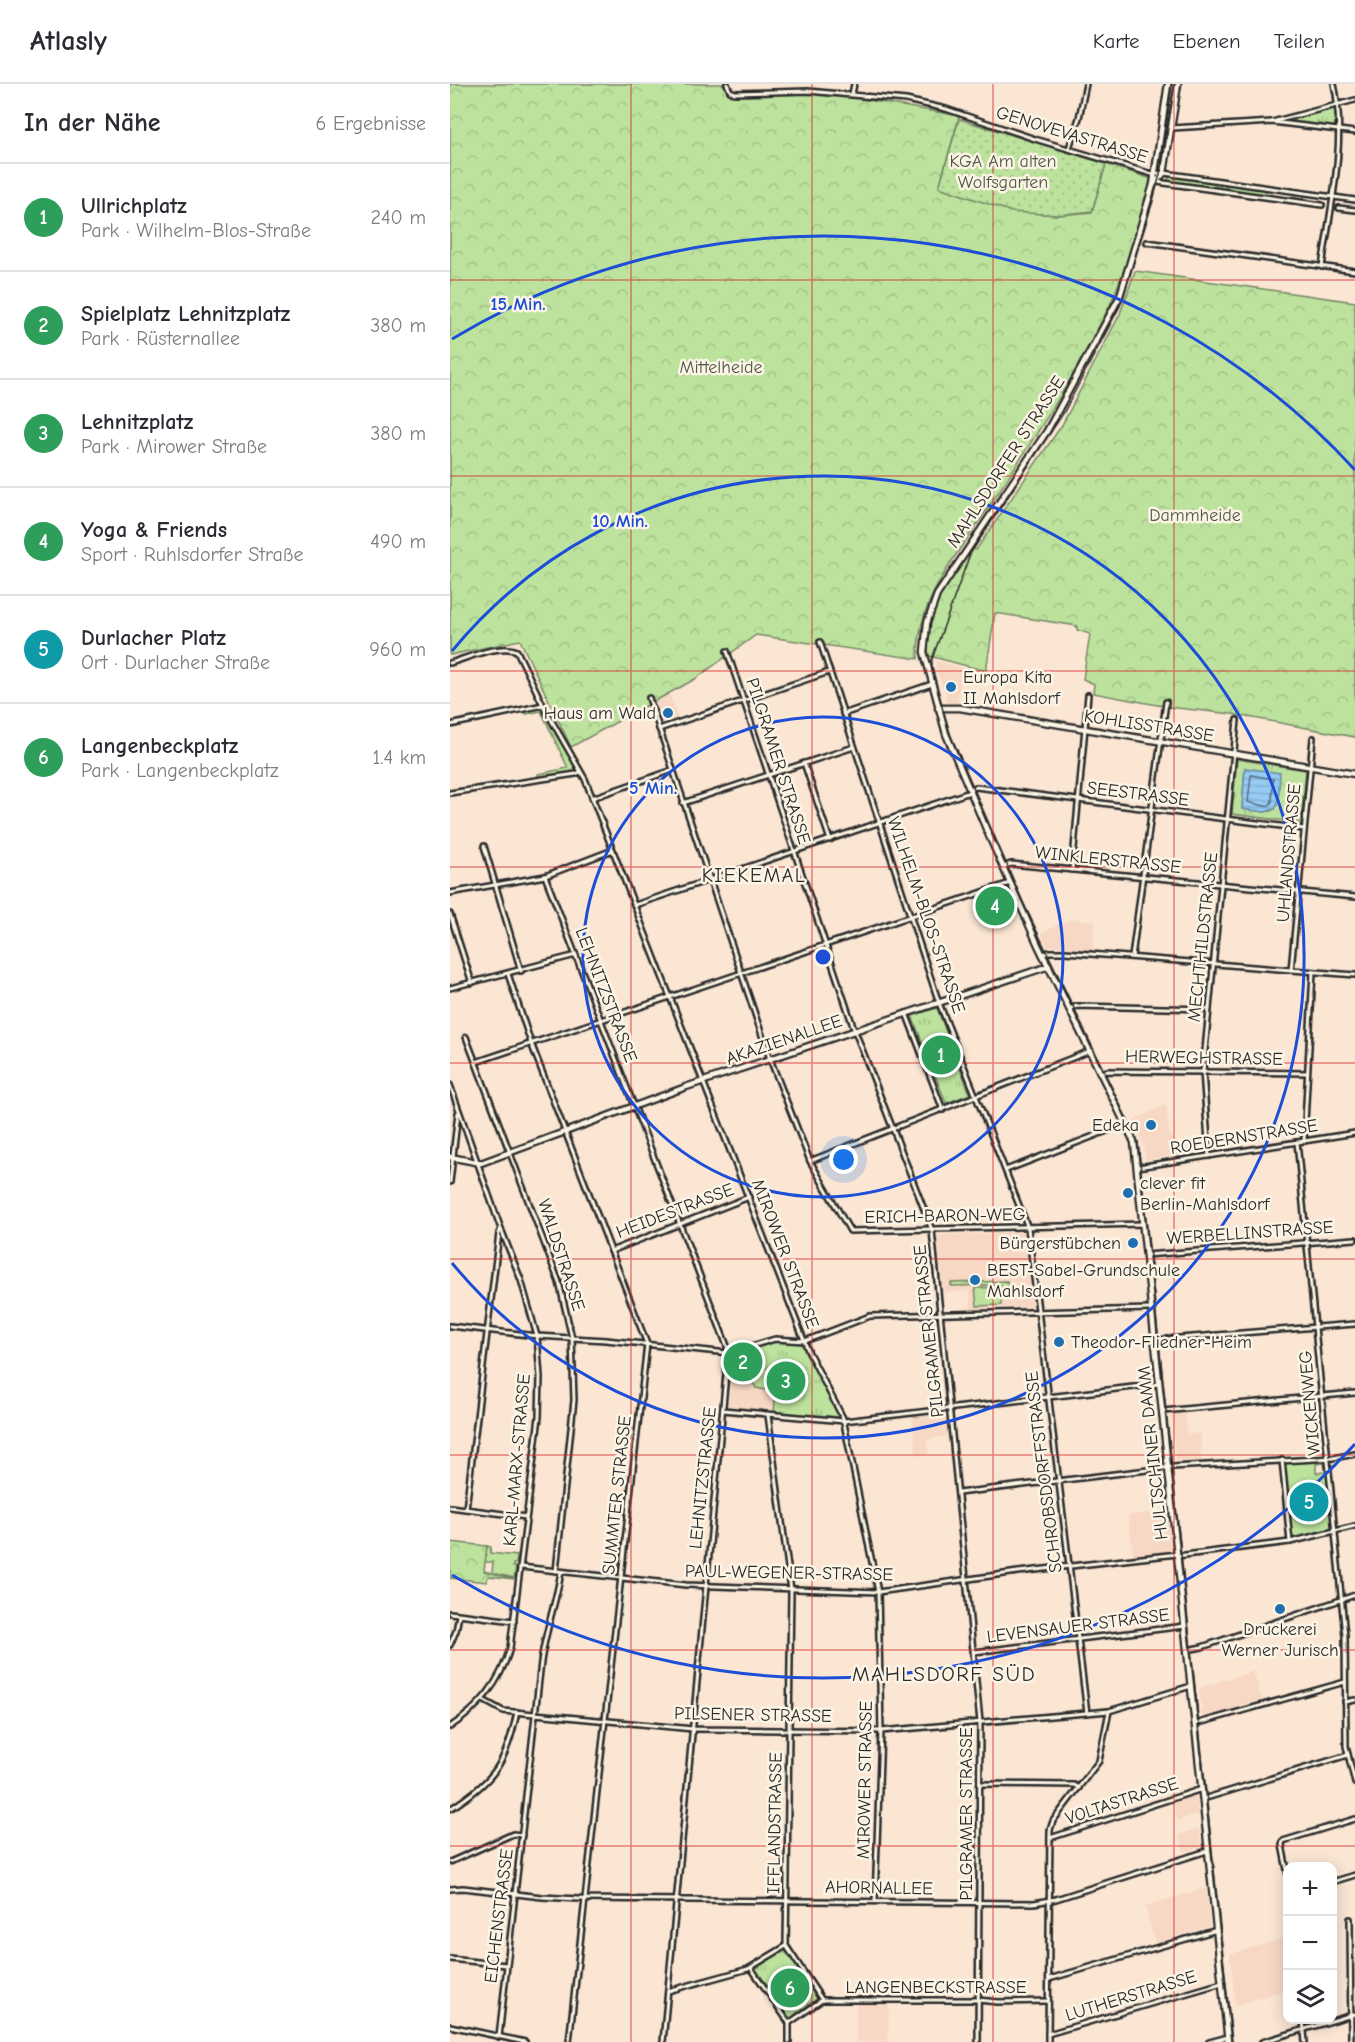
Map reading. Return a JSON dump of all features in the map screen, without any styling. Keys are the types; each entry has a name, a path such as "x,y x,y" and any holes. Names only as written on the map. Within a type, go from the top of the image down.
{"main road":[{"name":"MAHLSDORFER STRASSE","path":"924,652 927,623 937,595 1047,431 1114,308 1124,284 1154,183 1168,84"},
{"path":"1164,173 1178,84"},
{"name":"MAHLSDORFER STRASSE","path":"1154,183 1164,173"},
{"name":"HULTSCHINER DAMM","path":"924,652 946,734 970,791 1048,966 1134,1142 1228,2039"},
{"name":"KOHLISSTRASSE","path":"938,708 960,708 1355,774"},
{"name":"AKAZIENALLEE","path":"477,1163 704,1081 1048,966"},
{"path":"452,1158 477,1163"}],"street":[{"name":"GENOVEVASTRASSE","path":"728,84 732,93 795,91 906,100 946,109 1155,174"},
{"path":"852,94 854,84"},
{"path":"1069,148 1086,84"},
{"path":"1322,267 1340,130 1334,84"},
{"path":"1272,122 1355,100"},
{"path":"1172,128 1272,122 1355,132"},
{"path":"1155,174 1164,173 1355,200"},
{"path":"1154,183 1322,205"},
{"path":"1339,208 1355,210"},
{"path":"1147,242 1355,271"},
{"name":"WILHELM-BLOS-STRASSE","path":"820,642 939,1002 1028,1228"},
{"name":"MIROWER STRASSE","path":"450,663 501,649 516,651 580,772 635,905 805,1341 844,1421 878,1592 882,1731 875,1901"},
{"name":"PILGRAMER STRASSE","path":"727,651 855,1030 933,1230 980,1722 978,2042"},
{"path":"659,729 829,672"},
{"path":"843,714 932,684"},
{"path":"1072,870 1088,695"},
{"name":"ERICH-BARON-WEG","path":"649,699 770,1059 810,1161 850,1232 1143,1224"},
{"path":"1132,957 1166,702"},
{"path":"450,724 543,705"},
{"name":"MECHTHILDSTRASSE","path":"1209,1156 1203,1071 1237,720"},
{"name":"UHLANDSTRASSE","path":"1291,970 1313,738"},
{"path":"684,803 855,747"},
{"path":"804,763 830,840"},
{"path":"592,798 673,770"},
{"path":"450,792 580,772"},
{"name":"SEESTRASSE","path":"970,791 976,787 1304,829"},
{"path":"635,905 970,791"},
{"path":"484,846 521,971"},
{"path":"450,893 545,876 612,850"},
{"name":"WINKLERSTRASSE","path":"1003,867 1011,864 1355,897"},
{"name":"LEHNITZSTRASSE","path":"545,876 728,1353 663,2042"},
{"path":"476,1062 1010,883"},
{"path":"450,914 472,983"},
{"path":"1043,954 1050,952 1132,957 1355,975"},
{"path":"450,988 576,955"},
{"path":"1304,1141 1313,972"},
{"name":"SUMMTER STRASSE","path":"508,974 531,1043 647,1344 569,2042"},
{"path":"1069,1009 1076,1006 1209,1009"},
{"path":"906,1013 942,1110"},
{"name":"WALDSTRASSE","path":"466,1037 559,1282 572,1338 574,1400 556,1571"},
{"path":"810,1161 1090,1052"},
{"name":"HERWEGHSTRASSE","path":"1101,1073 1107,1071 1203,1071 1307,1073"},
{"name":"KARL-MARX-STRASSE","path":"450,1085 501,1229 522,1280 537,1336 540,1372 539,1406 521,1567 507,1658 498,1678 483,1700 450,1727"},
{"path":"450,1182 458,1110"},
{"path":"1006,1170 1126,1123"},
{"name":"ROEDERNSTRASSE","path":"1137,1167 1355,1133"},
{"name":"WICKENWEG","path":"1297,1142 1345,1635 1345,1733 1355,1783"},
{"name":"HEIDESTRASSE","path":"611,1251 749,1197"},
{"name":"SCHROBSDORFFSTRASSE","path":"1028,1228 1087,1713"},
{"path":"466,1509 501,1229"},
{"name":"WERBELLINSTRASSE","path":"1146,1255 1355,1239"},
{"path":"450,1326 728,1353 776,1340 805,1341 870,1316 1152,1308"},
{"path":"1155,1341 1355,1324"},
{"path":"723,1410 844,1421 1159,1384"},
{"path":"1162,1412 1355,1393"},
{"name":"IFFLANDSTRASSE","path":"768,1415 791,1590 786,1946"},
{"path":"958,1493 1168,1468 1329,1458 1355,1454"},
{"path":"1282,1460 1290,1542"},
{"path":"450,1508 526,1517"},
{"name":"PAUL-WEGENER-STRASSE","path":"521,1567 706,1586 878,1592 1069,1567 1290,1542 1355,1526"},
{"path":"535,1714 544,1642 556,1601 561,1572"},
{"path":"1187,1650 1202,1647 1355,1595"},
{"path":"450,1613 514,1621"},
{"path":"450,1646 459,1615"},
{"name":"LEVENSAUER STRASSE","path":"974,1652 1185,1626"},
{"path":"1195,1725 1345,1682"},
{"name":"PILSENER STRASSE","path":"483,1700 493,1707 517,1712 693,1729 882,1731 1109,1711 1191,1686"},
{"path":"1345,1702 1355,1700"},
{"path":"1048,2042 1050,1830 1053,1821 1099,1761 1109,1711"},
{"path":"450,1809 472,1795 495,1773 508,1748 517,1712"},
{"name":"EICHENSTRASSE","path":"499,2037 535,1714"},
{"path":"1203,1798 1348,1755"},
{"path":"980,1784 1074,1785 1079,1788"},
{"name":"VOLTASTRASSE","path":"1050,1838 1202,1790"},
{"path":"1285,1862 1283,1841 1355,1818"},
{"path":"450,1862 513,1834 522,1835"},
{"name":"AHORNALLEE","path":"450,1889 463,1888 542,1897 585,1899 1034,1903 1050,1901 1209,1850"},
{"path":"1337,1880 1355,1875"},
{"path":"1350,1919 1352,2042"},
{"path":"1049,1979 1217,1930"},
{"path":"668,1990 752,1968 786,1946 822,2000 789,2023"},
{"path":"450,1959 506,1965"},
{"path":"752,1968 789,2023 789,2042"},
{"name":"LUTHERSTRASSE","path":"1048,2034 1222,1983"},
{"name":"LANGENBECKSTRASSE","path":"822,2000 1048,2001"},
{"path":"1262,2042 1353,2015"},
{"path":"1304,2024 1305,2042"},
{"path":"450,2026 525,2042"},
{"path":"1209,2042 1228,2039"}],"shaded area":[{"name":"Europa Kita II Mahlsdorf","path":"936,661 963,668 957,704 945,702 946,695 938,678"},
{"name":"Haus am Wald","path":"669,693 678,718 663,723 655,701"},
{"path":"1071,919 1095,921 1093,950 1047,946 1041,933"},
{"path":"1166,1104 1169,1133 1173,1140 1176,1140 1178,1155 1145,1160 1143,1143 1133,1121"},
{"name":"BEST-Sabel-Grundschule Mahlsdorf","path":"1024,1232 1033,1307 971,1309 970,1291 943,1292 937,1235"},
{"path":"732,1360 746,1369 756,1388 776,1392 774,1412 728,1407"},
{"path":"1185,1412 1187,1434 1201,1433 1201,1461 1176,1463 1171,1414"},
{"path":"946,1413 948,1436 927,1439 928,1454 916,1455 912,1417"},
{"path":"1167,1511 1171,1551 1133,1555 1128,1515"},
{"path":"1253,1671 1262,1700 1202,1718 1199,1688"},
{"path":"1196,1795 1198,1814 1178,1821 1172,1803"},
{"path":"1199,1828 1201,1847 1184,1852 1179,1835"},
{"path":"1206,1888 1210,1926 1155,1943 1145,1906"},
{"path":"1283,1938 1283,1990 1235,2006 1230,1954"},
{"path":"856,2004 889,2004 888,2042 856,2042"}],"green space":[{"name":"Mittelheide","path":"450,84 725,84 730,96 800,93 851,97 954,115 959,117 939,187 1011,211 1058,215 1092,212 1106,164 1152,179 1128,258 1106,313 1044,422 952,560 931,597 919,637 918,659 756,635 695,679 571,747 520,640 450,655"},
{"path":"1335,109 1335,127 1288,122 1288,120"},
{"name":"KGA Am alten Wolfsgarten","path":"959,119 1106,164 1092,211 1058,215 1012,212 939,187"},
{"path":"1169,176 1265,189 1266,192 1264,195 1168,181"},
{"name":"Dammheide","path":"1135,271 1355,302 1355,737 1232,714 1168,707 1093,693 1094,684 1083,679 1090,634 1077,630 1077,626 995,613 986,671 929,656 927,641 929,626 938,598 972,547 976,550 1062,425 1120,314"},
{"path":"543,709 576,767 573,773 539,778 538,774 568,768 541,711 526,714 526,711"},
{"path":"1237,759 1306,770 1301,823 1232,814","holes":["1245,768 1271,811 1242,808"]},
{"path":"937,1008 970,1094 946,1103 912,1016"},
{"path":"1007,1281 1008,1290 1001,1290 1001,1305 977,1306 975,1288 1000,1287 1001,1285 951,1286 951,1283"},
{"path":"776,1341 797,1342 804,1345 839,1417 774,1412 776,1392 756,1388 746,1369 730,1358 732,1353"},
{"path":"1325,1459 1328,1469 1325,1469 1324,1463 1316,1464 1316,1473 1326,1472 1329,1478 1333,1528 1292,1539 1290,1538 1284,1464 1287,1461"},
{"path":"450,1542 487,1546 484,1571 514,1579 488,1576 487,1582 450,1578"},
{"path":"487,1546 491,1547 490,1553 517,1556 516,1564 513,1564 513,1567 516,1567 514,1578 492,1573 493,1562 485,1562"},
{"path":"786,1949 819,1997 791,2018 787,2018 754,1969 757,1965"}],"water":[{"path":"1245,768 1280,773 1278,803 1275,809 1265,812 1242,809"}],"tram line":[{"path":"1172,84 1160,174 1120,306 1064,412 970,554 932,659 932,671 951,736 1023,902 1138,1142 1232,2042"}],"place":[{"name":"Europa Kita II Mahlsdorf","path":"951,687"},
{"name":"Haus am Wald","path":"668,713"},
{"name":"Yoga & Friends","path":"995,906"},
{"name":"Ullrichplatz","path":"941,1055"},
{"name":"Edeka","path":"1151,1125"},
{"name":"clever fit Berlin-Mahlsdorf","path":"1128,1193"},
{"name":"Bürgerstübchen","path":"1133,1243"},
{"name":"BEST-Sabel-Grundschule Mahlsdorf","path":"975,1280"},
{"name":"Theodor-Fliedner-Heim","path":"1059,1342"},
{"name":"Spielplatz Lehnitzplatz","path":"743,1362"},
{"name":"Lehnitzplatz","path":"786,1381"},
{"name":"Durlacher Platz","path":"1309,1502"},
{"name":"Druckerei Werner Jurisch","path":"1280,1609"},
{"name":"Langenbeckplatz","path":"790,1988"}],"district":[{"name":"KIEKEMAL","path":"754,875"},
{"name":"MAHLSDORF SÜD","path":"944,1674"}]}
